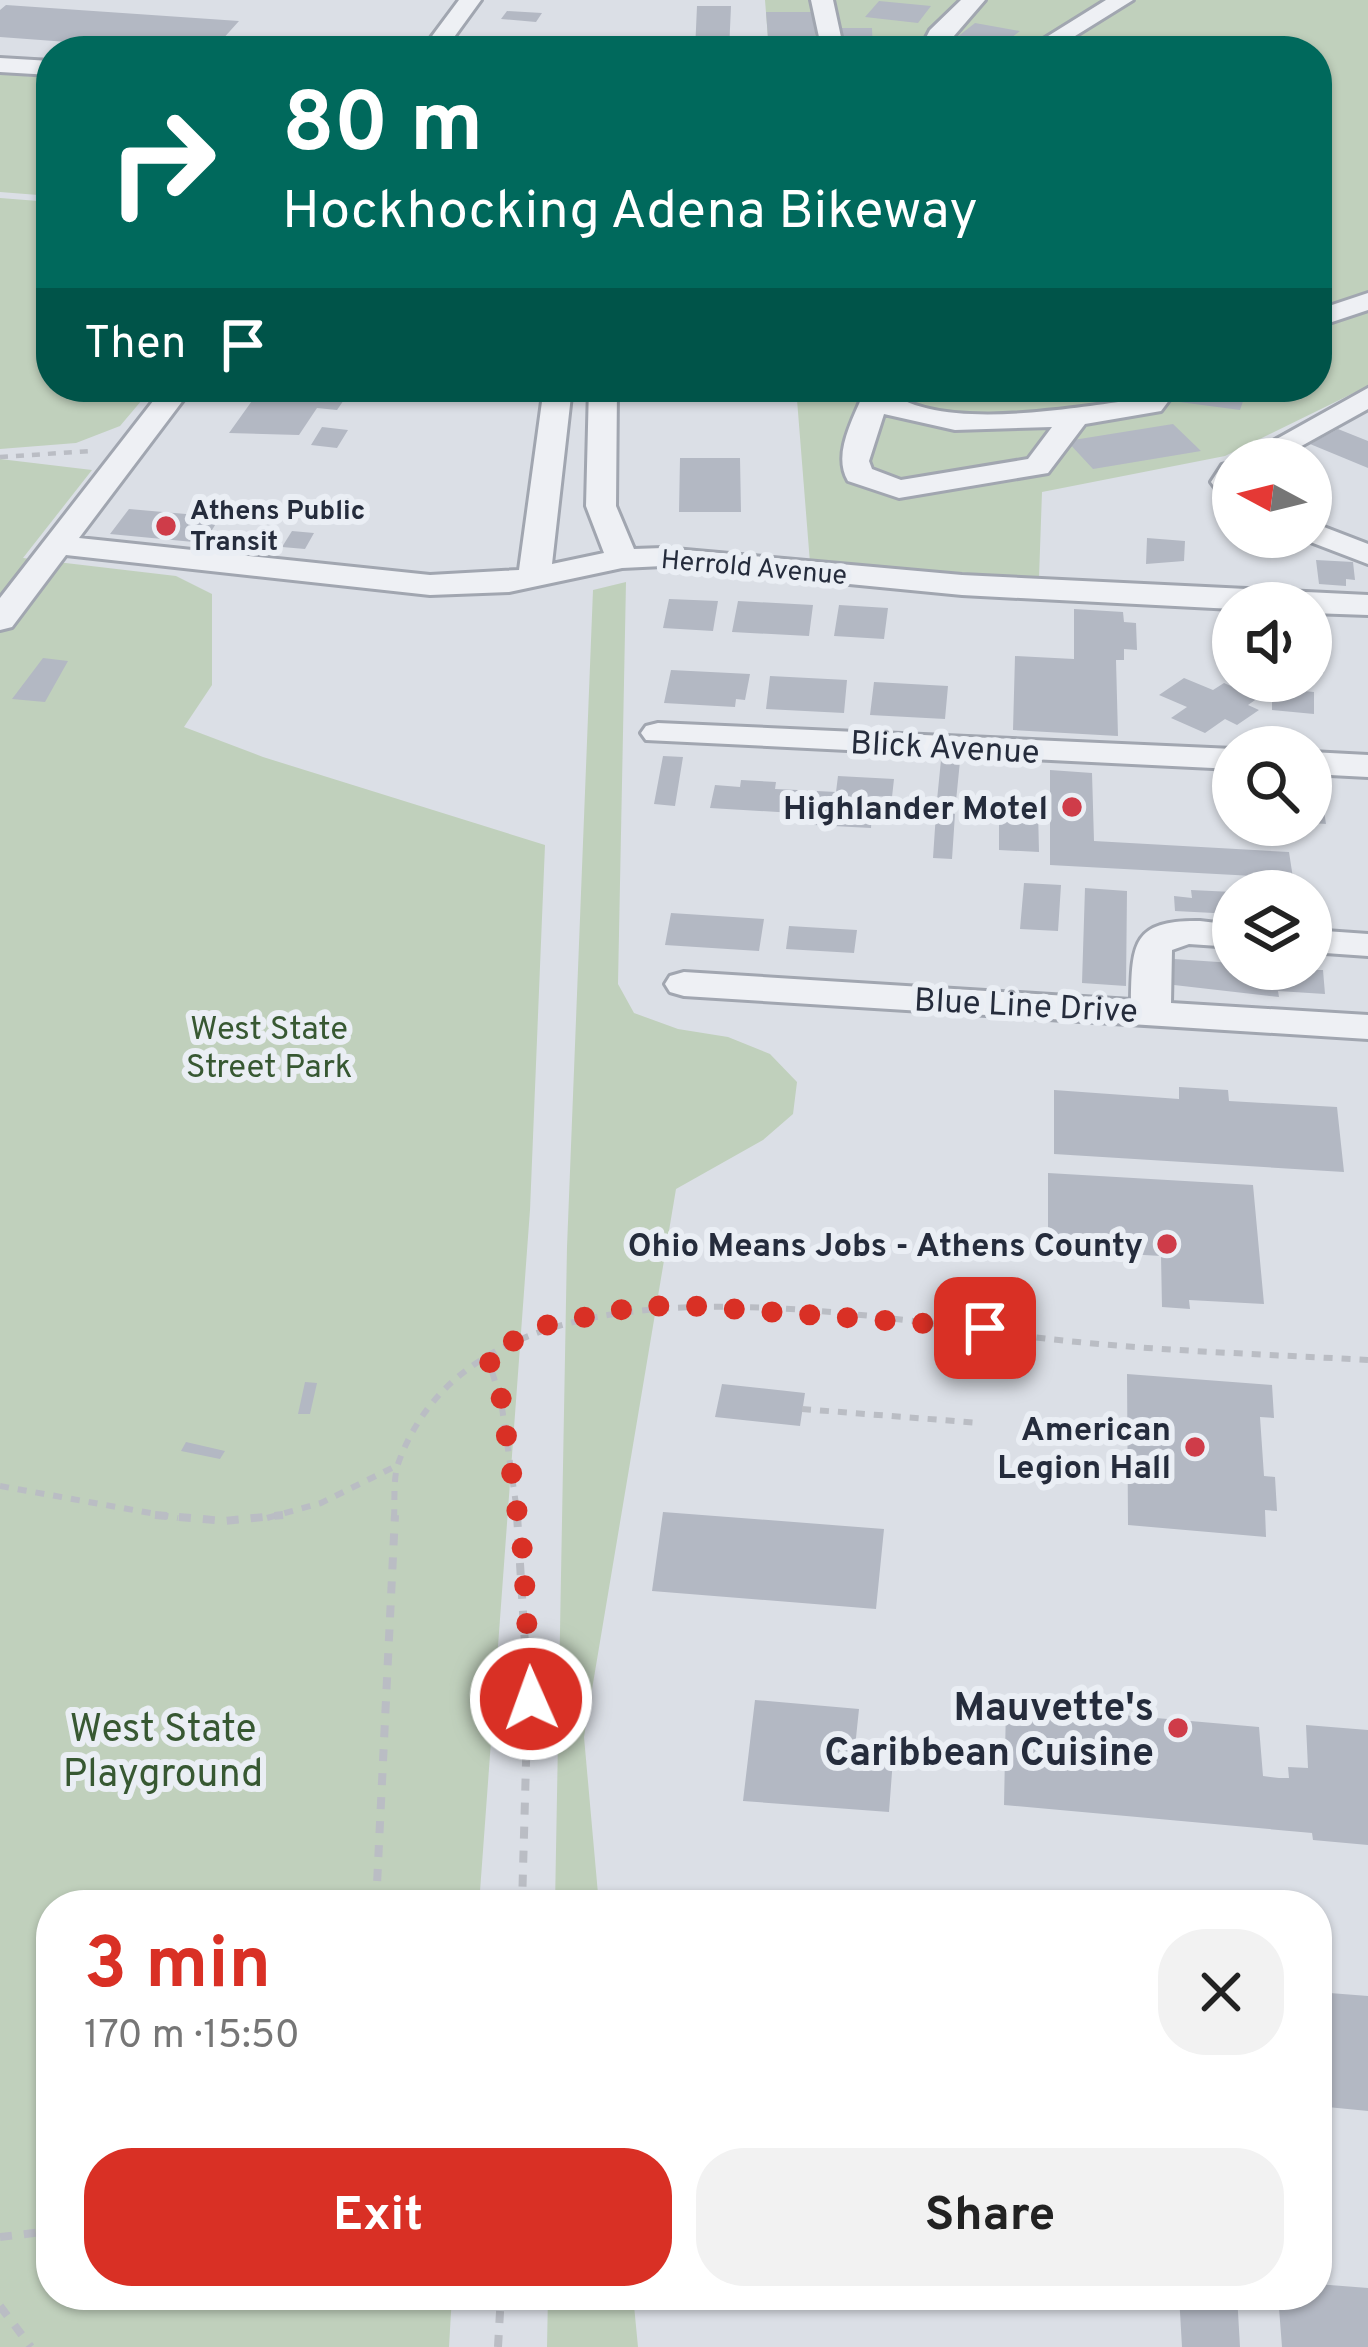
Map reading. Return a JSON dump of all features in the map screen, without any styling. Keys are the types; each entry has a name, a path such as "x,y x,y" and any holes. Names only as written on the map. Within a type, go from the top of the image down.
{"street":[{"path":"443,36 470,0"},
{"path":"938,36 974,0"},
{"path":"1061,36 1122,0"},
{"path":"830,36 824,3 854,3"},
{"path":"0,64 36,67"},
{"path":"1332,314 1368,301"},
{"path":"1294,438 1368,397"},
{"path":"0,620 167,402"},
{"path":"534,578 556,402"},
{"path":"603,402 601,506 622,559"},
{"path":"869,402 854,461 859,475 899,489 1037,467 1052,456 1058,435 1073,420"},
{"path":"884,402 929,417 1013,423 1073,420 1153,402"},
{"path":"1332,540 1368,555"},
{"name":"Herrold Avenue","path":"58,544 430,584 534,578 622,559 663,557 962,585 1212,598"},
{"name":"Herrold Avenue","path":"1332,604 1368,605"},
{"name":"Blick Avenue","path":"658,733 1212,758"},
{"path":"1332,764 1368,766"},
{"path":"1151,1012 1151,950 1157,941 1177,933 1212,935"},
{"path":"1332,942 1368,945"},
{"name":"Blue Line Drive","path":"684,984 1368,1027"}],"path":[{"path":"0,458 132,448"},
{"path":"377,1890 397,1466 422,1415 487,1355 542,1326 591,1313 693,1306 940,1322 1046,1339 1368,1360"},
{"path":"487,1355 500,1390 520,1531 531,1664 523,1890"},
{"path":"802,1409 980,1424"},
{"path":"0,1486 208,1521 255,1520 332,1500 397,1466"},
{"path":"0,2237 36,2232"},
{"path":"0,2306 31,2347"},
{"path":"498,2347 500,2310"}],"green space":[{"path":"765,0 1368,0 1368,386 1262,438 1212,438 1212,459 1042,492 1039,578 810,563 797,402 1332,402 1332,36 768,36"},
{"path":"0,74 36,77 36,195 0,192"},
{"path":"0,198 36,201 36,402 140,402 120,426 76,443 0,449"},
{"name":"West State Street Park","path":"0,459 92,470 23,558 176,576 212,594 212,685 184,727 263,757 545,845 530,1210 480,1890 36,1890 36,2310 451,2310 449,2347 0,2347"},
{"path":"626,582 618,984 634,1013 678,1029 728,1037 770,1054 797,1082 793,1114 763,1140 676,1189 584,1737 598,1890 555,1890 567,1247 593,590"},
{"path":"548,2310 634,2310 638,2347 547,2347"}],"building":[{"path":"879,1 931,6 918,23 865,17"},
{"path":"6,5 239,21 226,36 36,36 36,40 0,37 0,10"},
{"path":"697,6 731,6 730,36 696,36"},
{"path":"507,11 542,13 536,22 501,19"},
{"path":"766,12 814,12 815,36 768,36"},
{"path":"975,23 1020,31 1014,36 958,36"},
{"path":"837,28 872,28 872,36 837,36"},
{"path":"251,402 343,402 337,410 317,408 299,435 229,433"},
{"path":"1180,402 1243,402 1240,410"},
{"path":"1173,424 1201,451 1093,469 1067,441"},
{"path":"322,427 348,430 337,448 311,445"},
{"path":"1338,429 1368,441 1368,468 1332,453 1332,438 1321,438"},
{"path":"680,458 740,458 741,512 679,512"},
{"name":"Athens Public Transit","path":"129,509 220,517 204,543 110,534"},
{"path":"292,531 314,533 305,549 282,547"},
{"path":"1147,538 1185,541 1184,561 1146,564"},
{"path":"1316,560 1353,562 1355,580 1346,579 1346,586 1319,582"},
{"path":"669,599 718,601 713,631 663,628"},
{"path":"738,601 813,605 809,636 732,632"},
{"path":"839,605 888,608 884,639 834,636"},
{"path":"1074,609 1123,612 1124,622 1136,623 1137,650 1124,649 1124,660 1116,660 1118,736 1013,730 1015,656 1074,659"},
{"path":"43,658 68,661 45,702 12,699"},
{"path":"671,670 750,674 745,700 736,699 735,707 664,703"},
{"path":"770,676 847,680 844,713 766,709"},
{"path":"1184,678 1212,690 1212,702 1252,702 1248,705 1259,710 1237,725 1225,719 1205,733 1171,718 1187,707 1159,695"},
{"path":"874,682 948,686 945,719 870,715"},
{"path":"1272,702 1314,702 1314,714 1272,710"},
{"path":"663,756 683,757 675,806 654,804"},
{"path":"941,760 960,761 955,811 936,810"},
{"name":"Highlander Motel","path":"1050,770 1092,773 1094,841 1289,852 1292,870 1212,870 1212,874 1050,865"},
{"path":"838,776 894,779 892,797 873,796 871,828 814,825 817,791 836,792"},
{"path":"741,780 776,782 775,789 798,790 794,813 710,808 715,785 740,787"},
{"path":"999,808 1038,810 1039,852 999,850"},
{"path":"936,813 955,814 952,859 933,858"},
{"path":"1024,883 1061,885 1058,931 1020,929"},
{"path":"1085,888 1127,891 1126,986 1082,983"},
{"path":"1191,890 1212,891 1212,913 1175,911 1174,896 1192,898"},
{"path":"671,913 764,919 759,951 665,945"},
{"path":"789,926 857,930 854,953 786,949"},
{"path":"1174,959 1212,962 1212,989 1174,985"},
{"path":"1218,990 1325,990 1325,994 1278,991 1279,997"},
{"path":"1179,1087 1228,1090 1229,1101 1337,1107 1344,1172 1054,1154 1054,1090 1179,1099"},
{"name":"Ohio Means Jobs - Athens County","path":"1048,1173 1253,1185 1264,1304 1189,1300 1190,1309 1162,1307 1161,1256 1076,1251 1075,1237 1048,1235"},
{"name":"American Legion Hall","path":"1127,1374 1272,1385 1274,1418 1260,1417 1264,1476 1275,1477 1277,1511 1265,1510 1266,1537 1128,1525"},
{"path":"305,1382 317,1383 310,1414 298,1414"},
{"path":"722,1384 805,1393 800,1426 715,1417"},
{"path":"186,1442 225,1451 220,1459 181,1451"},
{"path":"663,1512 884,1529 876,1609 652,1591"},
{"path":"755,1700 859,1709 854,1757 893,1759 889,1812 743,1801"},
{"path":"1006,1705 1259,1727 1263,1776 1279,1778 1289,1778 1288,1767 1308,1768 1306,1725 1368,1730 1368,1845 1313,1840 1312,1833 1004,1805"},
{"path":"1332,1993 1368,1996 1368,2111 1332,2107"},
{"path":"1332,2285 1368,2288 1368,2347 1282,2347 1279,2310 1332,2310"},
{"path":"1180,2310 1238,2310 1240,2347 1182,2347"}],"place":[{"name":"Athens Public Transit","path":"166,526"},
{"name":"Highlander Motel","path":"1072,807"},
{"name":"Ohio Means Jobs - Athens County","path":"1167,1244"},
{"name":"American Legion Hall","path":"1195,1447"},
{"name":"Mauvette's Caribbean Cuisine","path":"1178,1728"}],"route":[{"path":"531,1699 523,1554 500,1390 487,1355 542,1326 639,1306 985,1328"}],"park label":[{"name":"West State Playground","path":"163,1750"}]}
